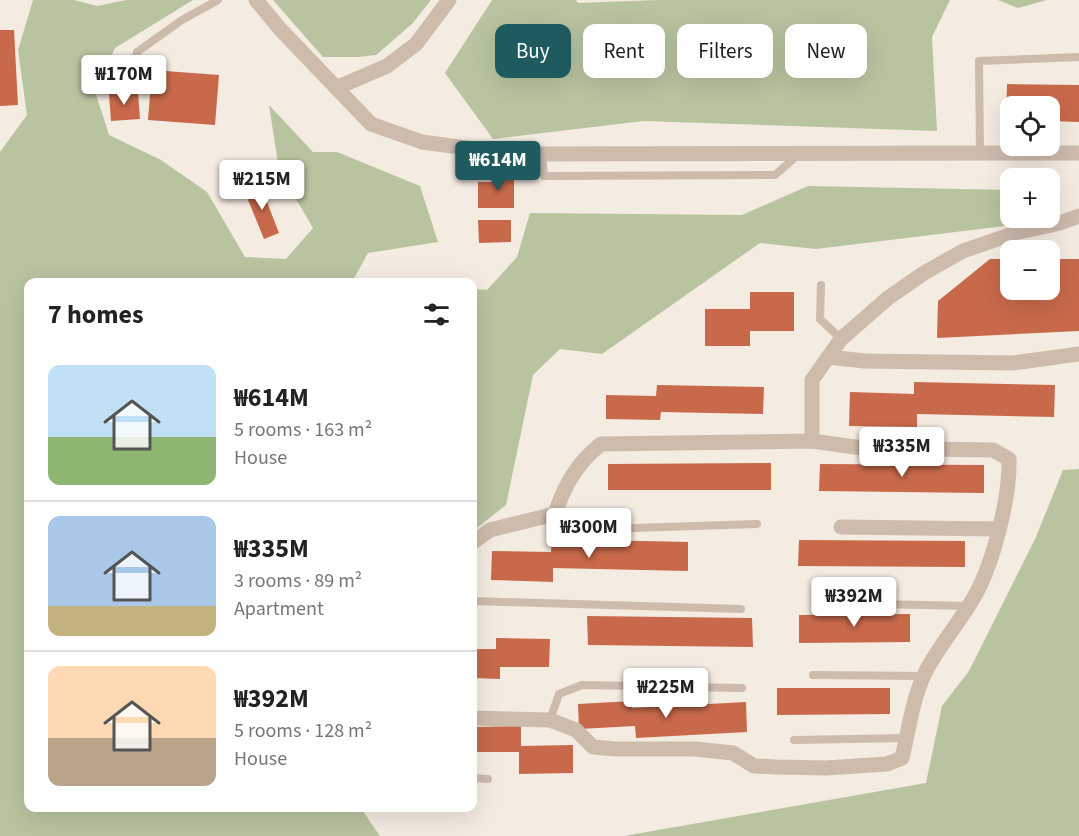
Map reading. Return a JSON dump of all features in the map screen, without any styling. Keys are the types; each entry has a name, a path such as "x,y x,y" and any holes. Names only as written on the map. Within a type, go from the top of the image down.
{"street":[{"path":"256,0 280,29 371,124 422,142 512,154 1079,153"},
{"path":"336,88 387,66 409,50 449,0"},
{"path":"812,441 812,380 841,339 888,298 924,273 963,251 1015,233 1060,223 1079,216"},
{"path":"828,357 865,361 1013,363 1079,354"},
{"path":"477,539 490,530 555,514 563,490 585,457 601,444 812,441 862,448 993,450 1010,459 1010,479 998,529 979,589 938,648 924,676 911,712 902,758 887,764 826,768 754,766 733,753 696,749 593,747 576,730 550,720 477,718"},
{"path":"841,527 998,529"}],"lane":[{"path":"130,77 138,52 182,20 218,0"},
{"path":"980,153 980,61 1079,57"},
{"path":"542,153 544,176 775,175 801,153"},
{"path":"821,285 820,319 841,339"},
{"path":"555,514 572,530 757,524"},
{"path":"477,601 741,609"},
{"path":"834,603 968,606"},
{"path":"813,675 924,676"},
{"path":"550,720 559,694 582,685 742,688"},
{"path":"794,740 907,738"},
{"path":"477,778 488,779"}],"green space":[{"path":"33,0 74,0 97,6 126,0 193,0 115,48 95,91 109,135 161,160 207,192 245,257 286,259 313,228 279,170 269,105 313,152 337,152 420,186 438,242 368,253 354,278 24,278 24,812 363,812 380,836 0,836 0,152 27,115 18,50"},
{"path":"273,0 431,0 412,24 376,55 323,57"},
{"path":"492,0 576,0 578,3 658,0 950,0 932,37 937,131 643,121 493,139 445,73"},
{"path":"998,0 1047,0 1018,8"},
{"path":"808,186 1000,190 1000,227 816,249 760,243 602,354 560,349 533,375 506,505 477,528 477,289 487,290 517,257 530,213 742,215"},
{"path":"1079,469 1079,836 624,836 926,783 942,706 969,671 1036,537 1063,470"}],"building":[{"path":"0,30 14,30 18,105 0,106"},
{"path":"152,70 219,75 215,125 148,120"},
{"path":"1007,84 1079,85 1079,122 1060,121 1060,96 1007,96"},
{"path":"138,92 140,119 111,121 109,94"},
{"path":"500,170 514,170 514,208 478,208 478,182 499,182"},
{"path":"260,184 279,233 264,239 244,190"},
{"path":"478,220 511,220 511,242 479,243"},
{"path":"990,259 1000,259 1000,300 1060,300 1060,259 1079,259 1079,331 937,338 938,301"},
{"path":"750,292 794,292 794,331 750,331 750,346 705,346 705,309 750,309"},
{"path":"914,382 1055,385 1054,417 917,414 917,427 849,426 850,392 914,394"},
{"path":"657,385 764,387 763,414 661,412 660,420 606,419 606,395 656,396"},
{"path":"771,463 771,490 608,490 608,464"},
{"path":"820,464 984,465 984,493 819,491"},
{"path":"552,539 688,542 688,571 553,568 553,582 491,580 492,551 551,552"},
{"path":"799,540 965,541 965,567 798,566"},
{"path":"910,614 910,642 799,643 799,615"},
{"path":"587,616 752,618 753,647 588,645"},
{"path":"496,638 550,639 549,667 500,667 500,679 477,678 477,649 496,649"},
{"path":"777,688 890,688 890,714 777,715"},
{"path":"632,701 632,708 746,702 747,732 636,738 635,726 579,729 578,704"},
{"path":"521,726 521,746 573,745 573,773 519,774 519,752 477,752 477,727"}]}
